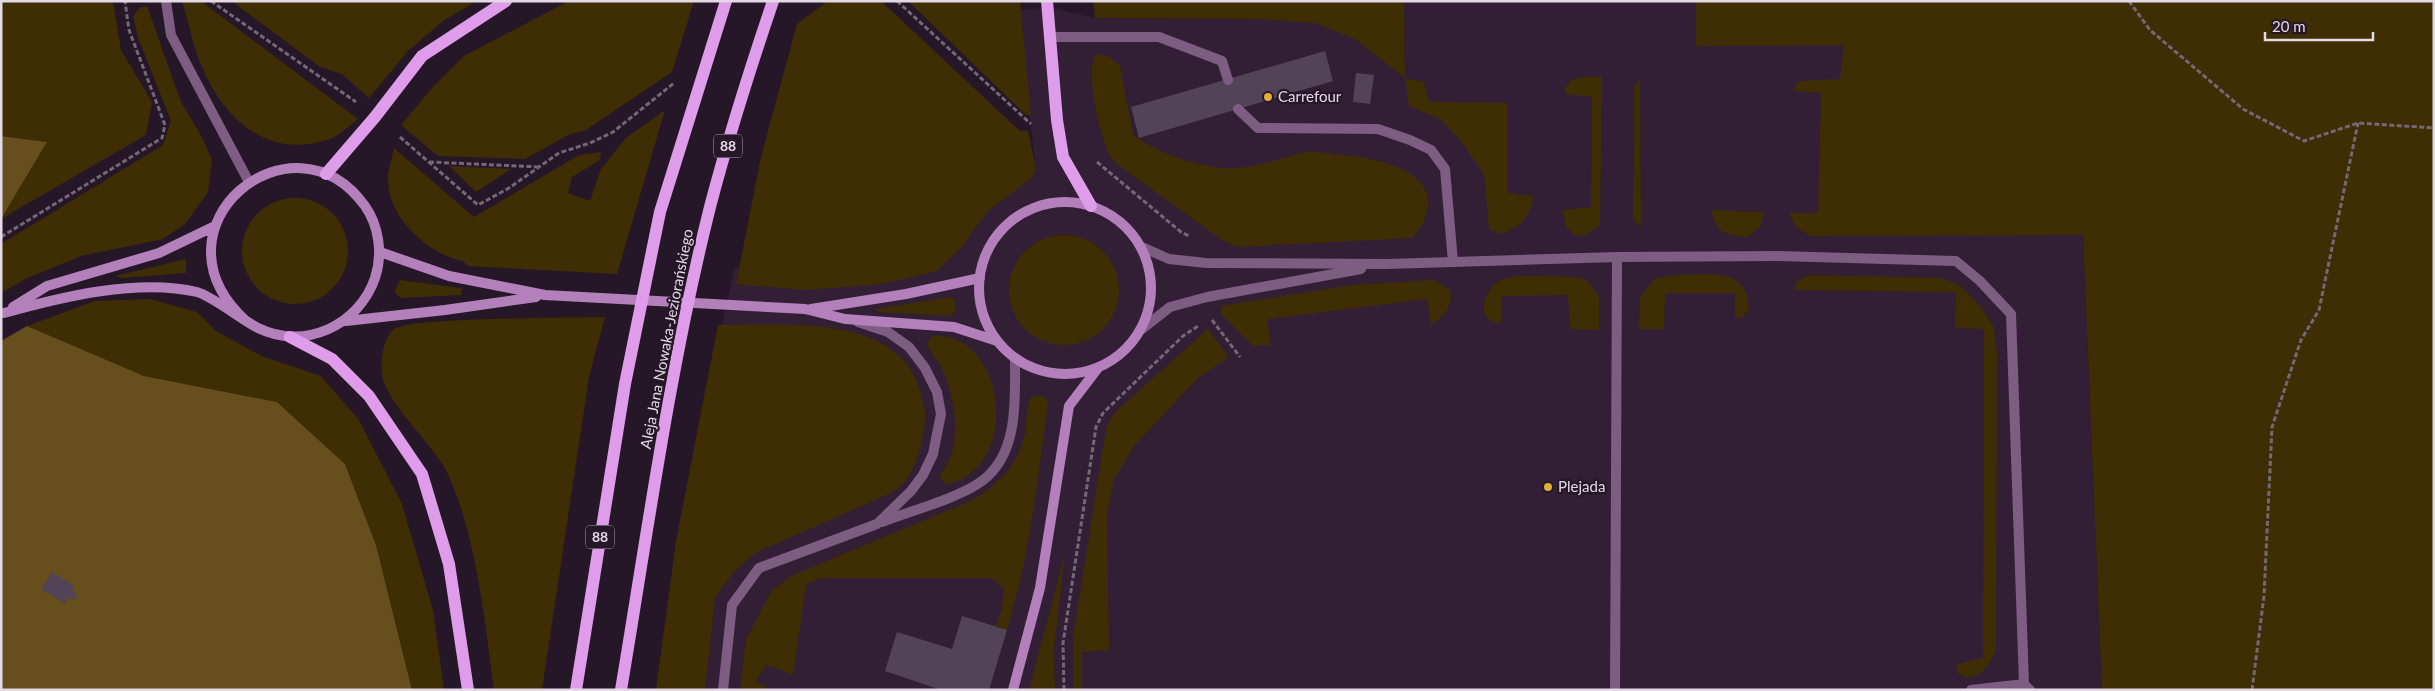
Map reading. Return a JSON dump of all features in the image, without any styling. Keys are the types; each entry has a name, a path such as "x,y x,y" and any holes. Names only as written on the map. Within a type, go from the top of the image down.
{"main road":[{"path":"326,174 375,117 422,56 506,1"},
{"name":"Aleja Jana Nowaka-Jeziorańskiego","path":"576,690 625,384 660,212 726,1"},
{"name":"Aleja Jana Nowaka-Jeziorańskiego","path":"621,690 671,387 710,207 746,84 773,1"},
{"path":"1047,1 1057,120 1063,156 1090,206"},
{"path":"290,337 332,359 368,396 422,474 449,564 468,690"}],"street":[{"path":"246,321 222,295 215,278 211,261 211,243 215,226 229,201 249,182 273,171 300,168 326,174 343,183 358,196 370,213 377,232 380,252 371,290 360,307 346,321"},
{"path":"1069,202 1090,206 1120,222 1142,247 1149,267 1152,288 1149,309 1142,329 1131,345 1116,359 1098,368 1077,374 1056,375 1035,370 1015,359 997,342 986,322 980,301 980,278 984,257 995,238 1009,222 1028,211 1048,204 1069,202"},
{"path":"2,313 47,286 159,253 215,226"},
{"path":"380,252 449,276 545,295 805,310 845,319 954,327 997,342"},
{"path":"805,310 906,294 980,278"},
{"path":"2,313 65,296 152,288 199,292 246,321 274,334 290,337 319,333 346,321 445,310 545,295"},
{"path":"1013,690 1040,588 1069,406 1098,368"}],"lane":[{"path":"166,1 171,35 249,182"},
{"path":"1051,36 1159,37 1222,62 1228,80"},
{"path":"1238,109 1258,128 1378,129 1410,140 1431,150 1445,169 1453,262"},
{"path":"1142,247 1169,259 1206,263 1387,264 1617,257 1778,256 1956,262 1980,281 2012,314 2027,687 1971,690"},
{"path":"1616,690 1617,257"},
{"path":"1142,329 1170,308 1207,297 1387,264"},
{"path":"845,319 888,332 909,347 925,368 937,392 941,414 933,454 923,475 911,491 877,524"},
{"path":"722,690 732,605 759,568 957,494 983,481 998,464 1009,439 1014,414 1015,359"}],"path":[{"path":"1,237 162,138 165,125 128,30 125,1"},
{"path":"211,1 358,104"},
{"path":"898,1 1030,124 1057,120"},
{"path":"2129,1 2150,30 2243,109 2304,141 2358,123 2434,128"},
{"path":"400,137 478,206 509,188 559,153 590,143 613,132 675,82"},
{"path":"2252,690 2264,596 2272,427 2301,340 2319,310 2358,123"},
{"path":"1092,156 1102,168 1156,208 1181,232 1201,242 1206,263"},
{"path":"428,162 540,167"},
{"path":"1064,690 1063,643 1096,426 1103,413 1183,336 1210,317 1240,358"}],"shaded area":[{"path":"1,1 113,1 121,50 152,102 146,135 1,219 47,142 1,136"},
{"path":"182,1 201,1 358,119 330,139 308,144 288,144 269,140 252,131 223,104 212,86 196,51"},
{"path":"231,1 477,1 443,21 408,51 369,98 342,74 320,67"},
{"path":"569,1 694,1 672,72 586,130 568,135 525,159 438,156 401,125 433,87 464,56"},
{"path":"828,1 881,1 1020,131 1028,131 1036,169 1032,178 988,211 961,248 935,272 876,285 803,290 736,284 761,157 797,24"},
{"path":"908,1 1020,1 1031,115 1026,115"},
{"path":"1093,1 1404,1 1405,78 1356,40 1315,23 1256,19 1095,18"},
{"path":"1404,1 2086,1 2082,212 2102,690 661,690 707,388 735,267 835,273 1011,169 1035,162 1018,11 1047,7 1095,18 1256,19 1315,23 1356,40 1405,78"},
{"path":"1696,1 2434,1 2434,690 2102,690 2083,235 1810,236 1795,226 1789,213 1818,213 1821,93 1792,91 1799,81 1840,79 1844,45 1696,46"},
{"path":"147,6 181,102 202,137 212,160 208,192 185,224 163,239 81,256 25,279 1,293 1,244 163,145 171,121 139,40 133,17 139,8"},
{"path":"1096,54 1110,57 1120,66 1133,134 1151,146 1199,164 1221,168 1255,166 1302,152 1319,152 1379,161 1397,167 1412,175 1423,186 1428,200 1425,217 1413,238 1237,247 1222,240 1118,165 1110,156 1101,131 1094,102 1092,74"},
{"path":"1586,77 1602,77 1600,225 1584,236 1574,235 1566,226 1563,210 1591,207 1592,97 1566,94 1565,88 1571,80"},
{"path":"1405,78 1424,82 1429,102 1507,103 1507,193 1533,196 1530,210 1519,225 1500,234 1489,229 1484,174 1460,140 1440,119 1409,106"},
{"path":"1640,78 1641,228 1633,218 1634,88"},
{"path":"665,110 617,274 468,266 463,261 437,251 413,233 395,209 390,195 388,178 394,148 474,217 579,155 601,152 600,160 572,177 568,193 590,201 601,169 626,138"},
{"path":"1,136 47,142 1,219"},
{"path":"449,166 511,169 476,192"},
{"path":"295,198 315,202 332,214 344,231 348,251 344,271 332,288 315,300 295,304 275,300 258,288 246,271 242,251 246,231 258,214 275,202"},
{"path":"1711,210 1764,212 1761,225 1748,237 1723,232 1716,224"},
{"path":"1064,235 1085,239 1103,251 1115,269 1119,290 1115,311 1103,329 1085,341 1064,345 1043,341 1025,329 1013,311 1009,290 1013,269 1025,251 1043,239"},
{"path":"186,259 186,273 122,278 115,276"},
{"path":"1714,274 1735,280 1742,286 1747,296 1749,310 1741,318 1735,317 1735,293 1665,293 1664,329 1639,329 1640,297 1655,278"},
{"path":"1809,275 1942,278 1961,286 1980,306 1994,327 1997,352 1996,650 1982,672 1973,677 1967,678 1957,673 1957,664 1983,658 1984,329 1955,328 1956,292 1794,290 1797,281"},
{"path":"1522,276 1574,277 1587,280 1599,297 1599,330 1570,329 1568,295 1501,296 1501,323 1486,317 1484,302 1492,287 1499,281"},
{"path":"400,280 462,288 461,295 402,298 395,291"},
{"path":"1434,280 1450,290 1451,302 1444,314 1431,325 1427,299 1267,319 1271,345 1253,346 1222,315 1220,306 1352,285"},
{"path":"951,297 955,301 956,311 951,316 879,312 875,309"},
{"path":"150,299 197,312 216,331 261,356 321,376 359,420 402,504 433,610 444,690 412,690 376,545 345,464 277,402 144,376 27,326 95,301"},
{"path":"605,317 589,377 542,690 494,690 478,579 457,496 440,461 401,411 386,386 381,370 385,344 394,329 406,325 429,322"},
{"path":"718,325 803,325 833,328 861,335 886,346 906,363 919,387 925,411 923,435 912,471 908,478 891,493 755,553 735,571 715,597 705,690 656,690 676,541"},
{"path":"27,326 144,376 277,402 345,464 376,545 412,690 1,690 1,341"},
{"path":"1208,329 1229,357 1199,377 1135,445 1114,479 1107,514 1109,650 1082,652 1082,690 1073,690 1073,638 1106,428 1114,413"},
{"path":"932,336 958,341 977,356 990,378 996,404 994,431 986,456 969,475 945,484 940,475 948,463 955,436 954,407 941,367 927,344"},
{"path":"1032,395 1045,397 1048,402 1037,488 1022,574 1007,630 996,626 1002,608 1004,588 991,578 821,578 806,584 793,675 767,665 756,681 767,688 766,690 740,690 746,639 772,590 793,575 968,502 988,490 1005,474 1018,456 1025,433"},
{"path":"1065,553 1054,649 1055,690 1029,690"}],"building":[{"path":"1325,51 1333,81 1139,138 1131,107"},
{"path":"1356,73 1374,75 1370,104 1353,102"},
{"path":"52,572 75,586 72,591 77,595 74,600 68,597 65,604 41,589"},
{"path":"962,616 1007,630 989,690 941,690 885,671 897,632 952,649"}],"place":[{"name":"Carrefour","path":"1268,97"},
{"name":"Plejada","path":"1548,487"}]}
